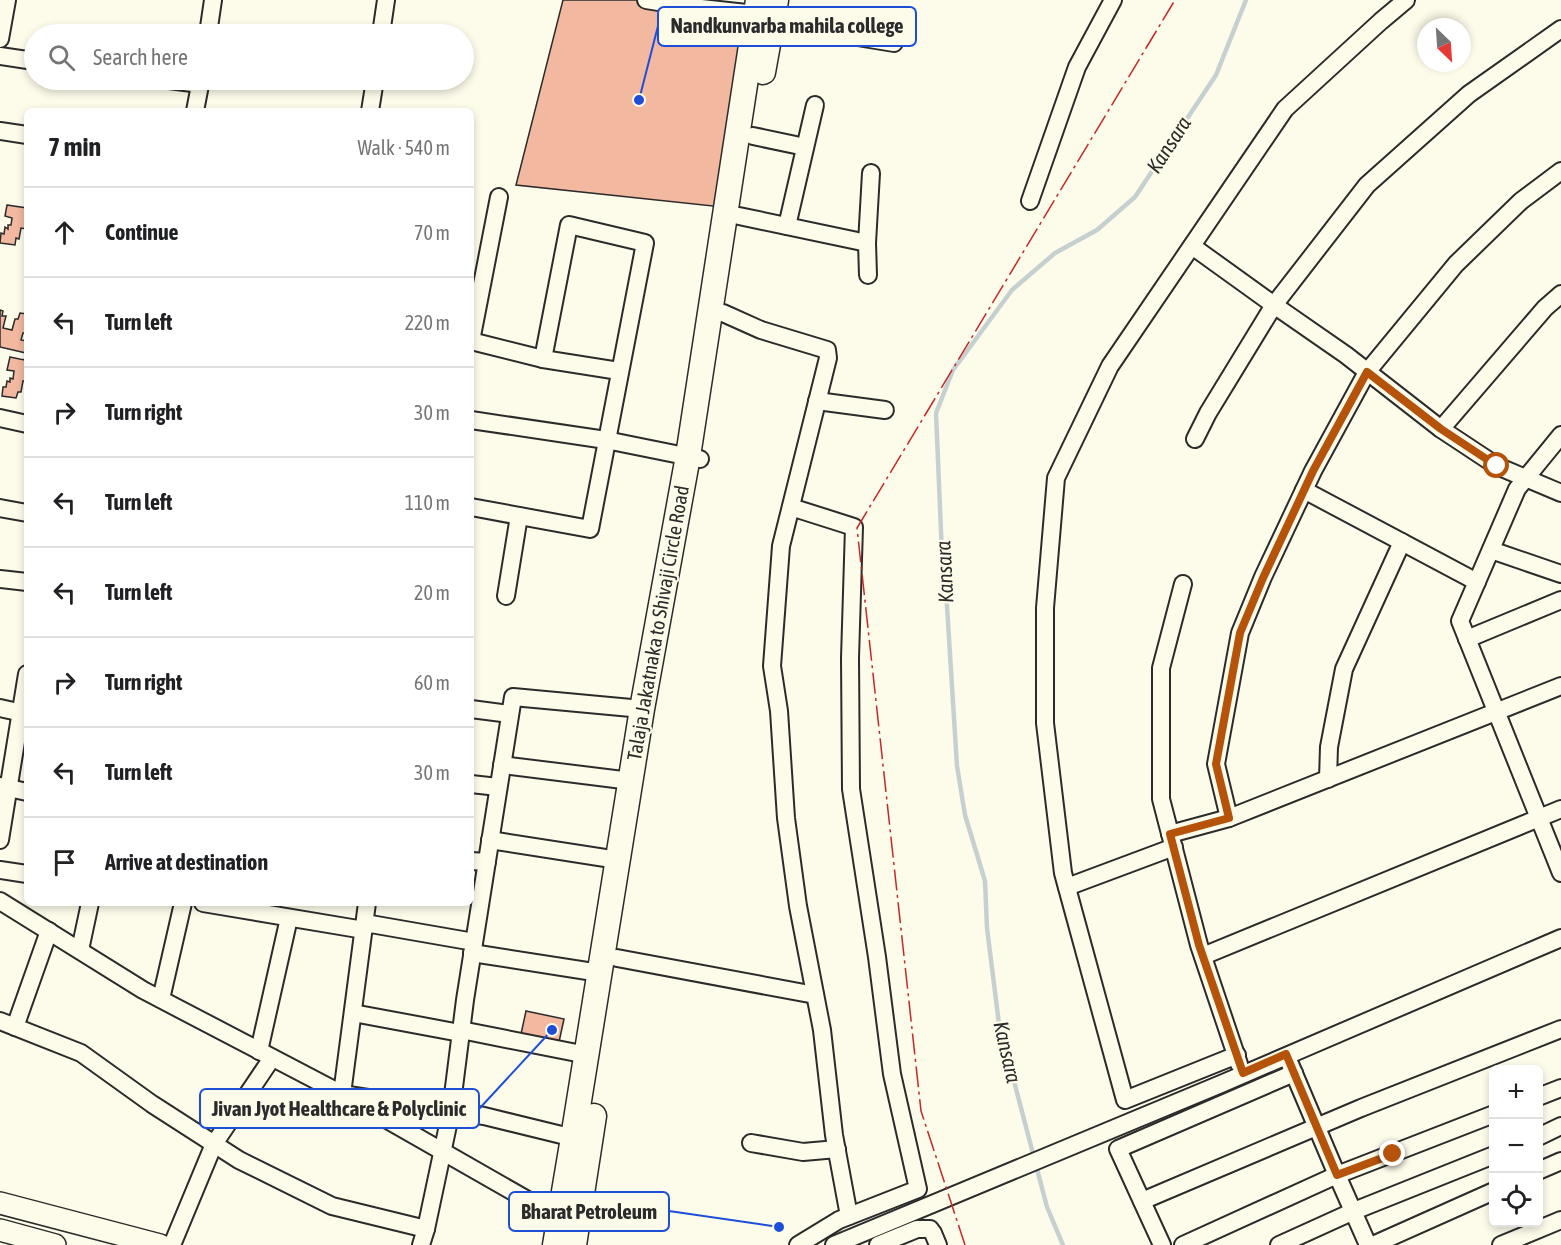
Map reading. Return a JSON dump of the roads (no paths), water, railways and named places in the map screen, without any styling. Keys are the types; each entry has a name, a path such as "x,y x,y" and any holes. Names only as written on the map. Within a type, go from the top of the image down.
{"highway":[{"name":"Talaja Jakatnaka to Shivaji Circle Road","path":"574,1245 587,1055 609,965 618,860 642,709 723,313 753,136 765,9"},
{"name":"Talaja Jakatnaka to Shivaji Circle Road","path":"555,1245 560,1218 582,1140 609,965 654,711 765,9"}],"main road":[{"path":"0,1203 160,1245"},
{"path":"0,1230 55,1245"}],"street":[{"path":"0,39 7,0"},
{"path":"209,24 213,0"},
{"path":"382,24 386,0"},
{"path":"646,0 765,9 894,43"},
{"path":"1030,201 1077,67 1113,0"},
{"path":"1236,1055 1125,1100 1063,873 1045,723 1045,608 1056,478 1110,366 1285,109 1406,0"},
{"path":"1195,439 1274,305 1367,185 1469,94 1561,29"},
{"path":"0,56 24,60"},
{"path":"196,108 199,90"},
{"path":"370,108 373,90"},
{"path":"787,226 815,105"},
{"path":"0,131 24,135"},
{"path":"753,136 806,147"},
{"path":"1229,818 1216,764 1240,633 1304,490 1367,372 1456,264 1521,201 1561,171"},
{"path":"868,275 867,243 871,173"},
{"path":"474,326 499,197"},
{"path":"739,216 867,243"},
{"path":"474,508 590,529 645,243 569,225 543,359"},
{"path":"1192,246 1346,355 1441,429 1497,466 1561,493"},
{"path":"1441,429 1545,308 1561,294"},
{"path":"723,313 761,330 827,350 828,358 781,546 772,666 779,711 788,829 798,906 822,1030 837,1149 849,1216"},
{"path":"474,342 543,359 620,371"},
{"path":"817,401 885,410"},
{"path":"0,418 24,423"},
{"path":"474,420 606,440 694,458"},
{"path":"1561,435 1517,489 1460,621 1561,873"},
{"path":"1304,490 1477,582"},
{"path":"791,507 854,527 850,658 850,789 877,957 892,1074 918,1189 839,1220 798,1245"},
{"path":"0,508 24,512"},
{"path":"506,596 519,516"},
{"path":"1328,778 1329,747 1344,669 1402,542"},
{"path":"1491,550 1561,574"},
{"path":"0,579 24,582"},
{"path":"1183,585 1161,668 1161,799 1203,956 1243,1073"},
{"path":"1467,639 1561,600"},
{"path":"1067,887 1172,840 1561,686"},
{"path":"49,931 7,1024 81,1053 152,1104 239,1160 332,1206 423,1237 451,1111 473,947 479,862 490,840 513,697 642,709"},
{"path":"0,708 24,713 4,787 0,840"},
{"path":"474,709 510,714"},
{"path":"502,765 631,781"},
{"path":"474,784 498,787"},
{"path":"4,787 24,791"},
{"path":"1203,956 1561,809"},
{"path":"490,840 618,860"},
{"path":"0,870 24,874"},
{"path":"0,901 143,990 342,1094 560,1218"},
{"path":"80,950 89,906"},
{"path":"160,999 182,906"},
{"path":"220,906 289,918 364,927 473,947 815,995"},
{"path":"342,1094 367,906"},
{"path":"172,1245 214,1144 265,1054 289,918"},
{"path":"834,1245 1221,1084 1286,1054 1561,938"},
{"path":"352,1013 587,1055"},
{"path":"1142,1201 1317,1127 1561,1029"},
{"path":"1286,1054 1337,1175 1371,1245 1489,1193"},
{"path":"1162,1245 1118,1149 1294,1073"},
{"path":"1543,1095 1561,1088"},
{"path":"342,1094 484,1116 582,1140"},
{"path":"1183,1245 1337,1175 1489,1116"},
{"path":"1543,1135 1561,1126"},
{"path":"751,1143 803,1152 837,1149"},
{"path":"1279,1245 1354,1211 1489,1157"},
{"path":"1543,1169 1561,1161"},
{"path":"1501,1245 1522,1241 1561,1220"},
{"path":"878,1245 917,1229 930,1228 938,1245"}],"waterway":[{"name":"Kansara","path":"1063,1245 1047,1207 999,1024 987,928 985,881 965,815 957,766 942,555 936,413 953,370 1012,290 1055,253 1097,230 1135,197 1216,75 1246,0"}],"place":[{"name":"Nandkunvarba mahila college","path":"639,100"},
{"name":"Jivan Jyot Healthcare & Polyclinic","path":"552,1030"},
{"name":"Bharat Petroleum","path":"779,1227"}]}
